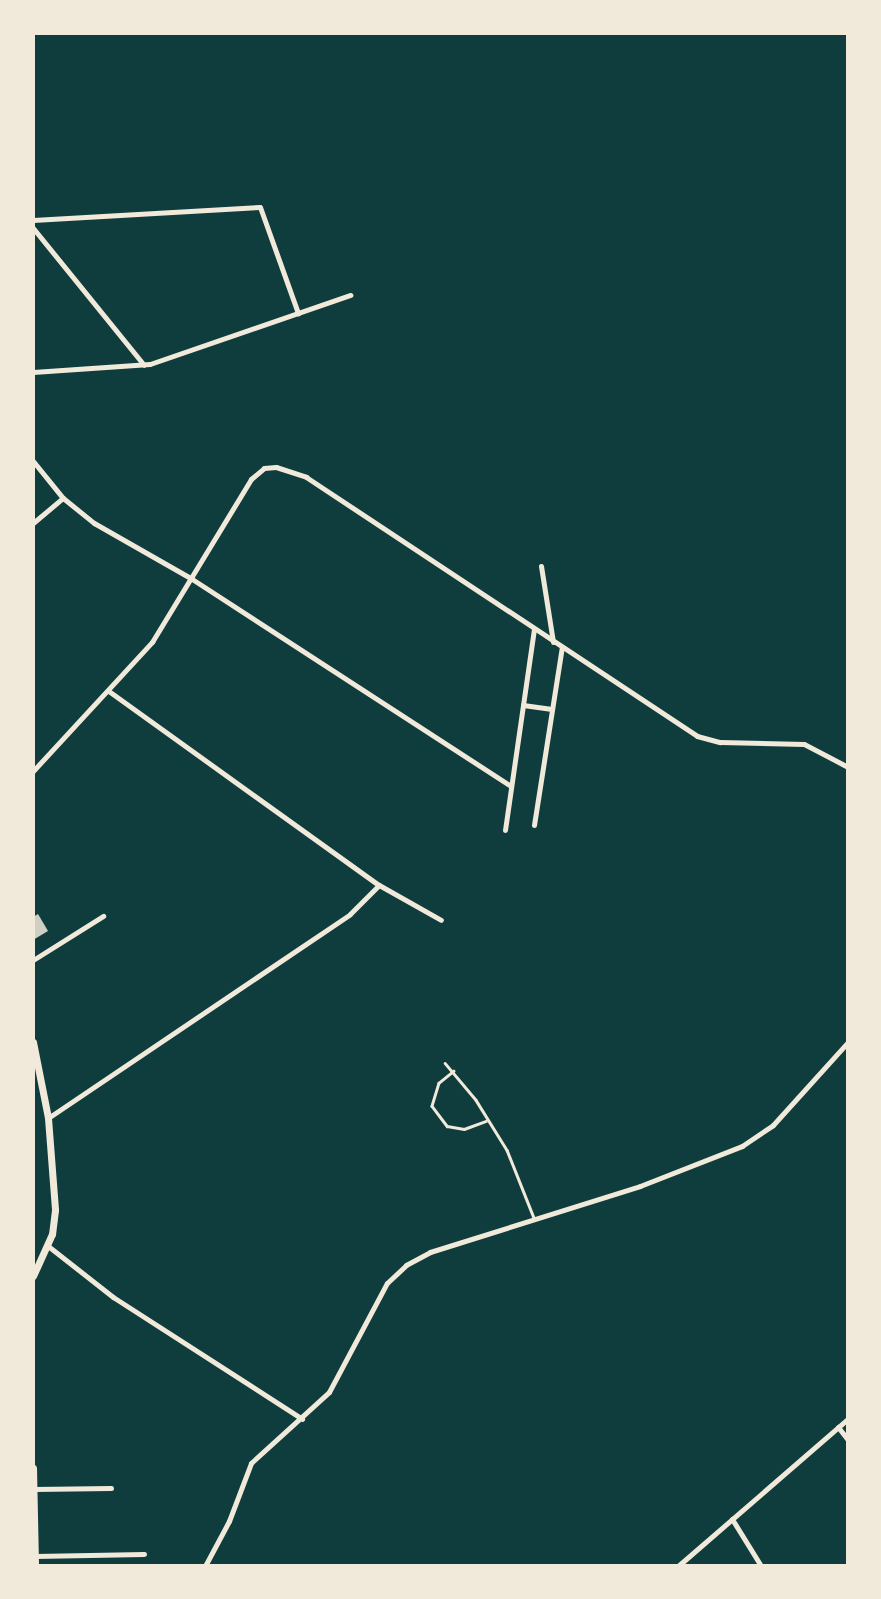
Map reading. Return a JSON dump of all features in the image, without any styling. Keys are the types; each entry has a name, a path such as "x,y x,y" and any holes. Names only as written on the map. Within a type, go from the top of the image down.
{"street":[{"path":"33,220 260,207 298,313"},
{"path":"33,228 144,365"},
{"path":"33,372 144,365 350,295"},
{"path":"33,461 63,498 113,535 192,579 511,786"},
{"path":"33,771 110,692 165,624 245,488 270,467 306,477 697,736 720,742 804,744 848,767"},
{"path":"33,523 63,498"},
{"path":"541,565 553,642"},
{"path":"505,830 534,629"},
{"path":"534,825 562,647"},
{"path":"110,692 379,884 441,920"},
{"path":"523,705 552,709"},
{"path":"48,1118 351,914 379,884"},
{"path":"33,960 103,916"},
{"path":"33,1042 48,1118 55,1210 48,1246 33,1276"},
{"path":"205,1566 229,1521 251,1463 302,1419 337,1380 396,1274 430,1252 640,1186 742,1146 773,1125 848,1042"},
{"path":"48,1246 113,1297 302,1419"},
{"path":"678,1566 848,1419"},
{"path":"838,1427 848,1440"},
{"path":"33,1468 35,1566"},
{"path":"34,1489 111,1489"},
{"path":"733,1519 761,1566"},
{"path":"35,1556 144,1554"}],"lane":[{"path":"445,1063 454,1071 507,1150 534,1218"},
{"path":"454,1071 439,1083 432,1106 447,1126 464,1129 486,1120"}],"building":[{"path":"38,914 48,931 33,940 33,917"}]}
